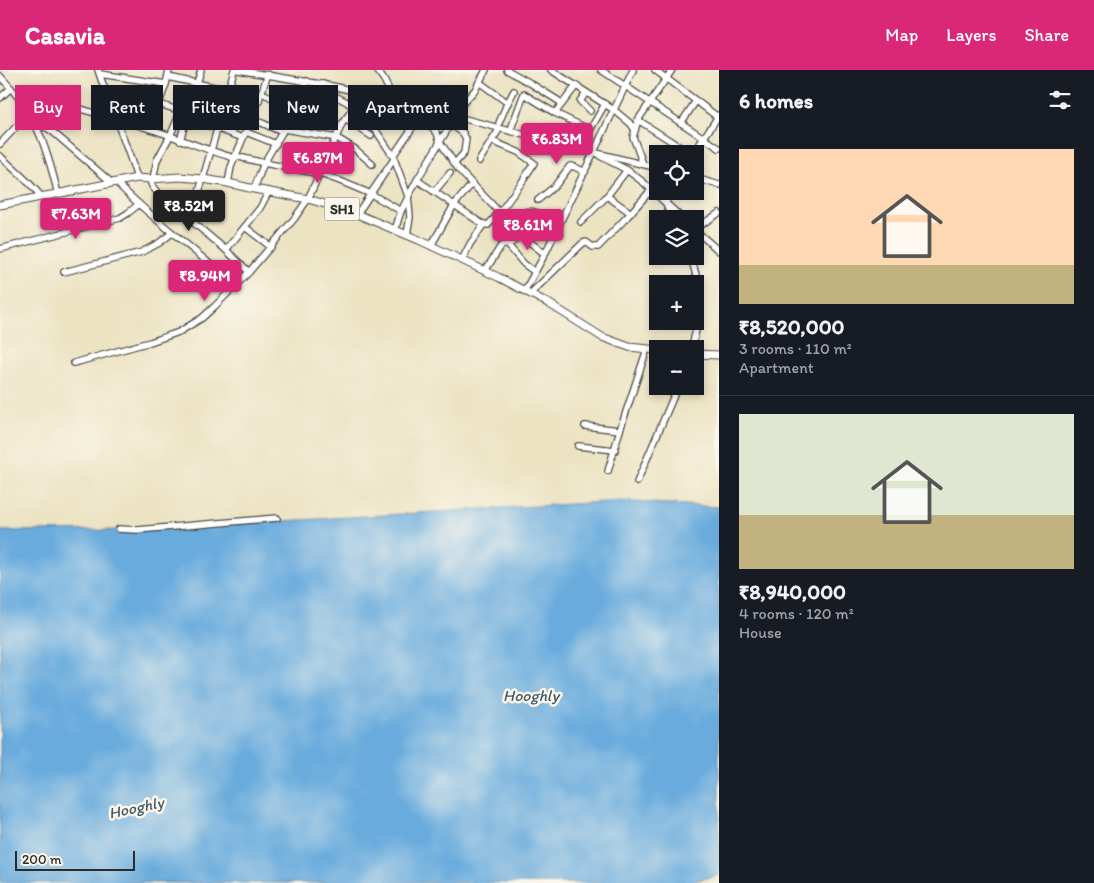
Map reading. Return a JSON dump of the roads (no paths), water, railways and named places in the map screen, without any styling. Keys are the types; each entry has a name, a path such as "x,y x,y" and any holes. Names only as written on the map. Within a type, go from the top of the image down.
{"main road":[{"name":"SH1","path":"1,204 137,178 180,177 228,183 308,199 357,214 462,260 528,292 602,337 629,347 649,349"},
{"path":"704,355 719,356"}],"street":[{"path":"163,93 170,70"},
{"path":"197,84 201,70"},
{"path":"230,85 234,70"},
{"path":"238,70 270,73 348,89"},
{"path":"468,98 486,70"},
{"path":"551,70 560,72 576,86 614,110 631,124 635,130"},
{"path":"601,70 719,148"},
{"path":"528,292 535,272 546,254 633,70"},
{"path":"655,70 718,117 698,145"},
{"path":"643,164 633,138 638,120 672,70"},
{"path":"380,71 387,85"},
{"path":"511,71 562,104"},
{"path":"104,85 99,72 166,84"},
{"path":"259,101 270,73"},
{"path":"0,76 15,93"},
{"path":"168,77 201,85"},
{"path":"305,85 307,81"},
{"path":"479,82 508,103"},
{"path":"323,84 322,89 348,103"},
{"path":"555,113 576,86"},
{"path":"0,98 11,88"},
{"path":"479,161 492,141 514,91"},
{"path":"262,93 269,96"},
{"path":"586,93 580,101 590,111"},
{"path":"512,126 524,94 555,113 590,130 605,104"},
{"path":"681,123 696,101"},
{"path":"74,363 179,332 202,318 235,287 289,226 308,199 348,115"},
{"path":"345,119 371,136"},
{"path":"468,119 649,166"},
{"path":"638,120 678,145"},
{"path":"259,123 283,131 337,138 355,149 372,164"},
{"path":"0,144 15,128"},
{"path":"173,129 157,160 152,186 249,272"},
{"path":"40,130 58,194"},
{"path":"50,130 220,272 235,287"},
{"path":"120,130 137,178"},
{"path":"153,130 211,152 320,174 340,180 371,194 401,211"},
{"path":"180,140 183,130"},
{"path":"191,220 218,130"},
{"path":"222,130 276,144"},
{"path":"228,183 231,167 247,130"},
{"path":"376,130 393,157 408,196 410,216 408,235"},
{"path":"357,214 411,130"},
{"path":"434,130 440,142 472,184 521,235 546,254"},
{"path":"395,230 408,196 447,130"},
{"path":"455,163 464,152 466,138 459,130"},
{"path":"254,189 264,163 283,131"},
{"path":"417,180 488,225 500,212 534,163 518,152 492,141"},
{"path":"594,152 626,170 649,188"},
{"path":"0,156 42,197"},
{"path":"538,200 555,186 570,166 585,172"},
{"path":"581,222 607,196 626,170"},
{"path":"434,192 450,173"},
{"path":"704,181 719,185"},
{"path":"431,246 454,205 472,184"},
{"path":"226,250 262,205 269,191"},
{"path":"528,292 580,245 586,242 593,247 598,247 649,192"},
{"path":"607,196 631,213"},
{"path":"663,200 673,210"},
{"path":"667,200 668,210"},
{"path":"0,249 120,218 128,214 139,204"},
{"path":"511,224 524,212 531,211 538,213 558,227"},
{"path":"704,223 719,214"},
{"path":"462,260 484,224"},
{"path":"245,227 271,247"},
{"path":"64,272 142,252 172,233"},
{"path":"485,271 501,246 511,243 521,235"},
{"path":"704,237 719,251"},
{"path":"507,244 524,264 535,272"},
{"path":"694,265 698,282 699,300 698,320 694,340"},
{"path":"608,471 646,349"},
{"path":"637,482 674,395"},
{"path":"585,426 620,430"},
{"path":"578,446 615,450"},
{"path":"119,529 137,530 277,518"}],"water":[{"name":"Hooghly","path":"620,501 719,507 719,875 687,883 0,883 0,531 129,530"}]}
